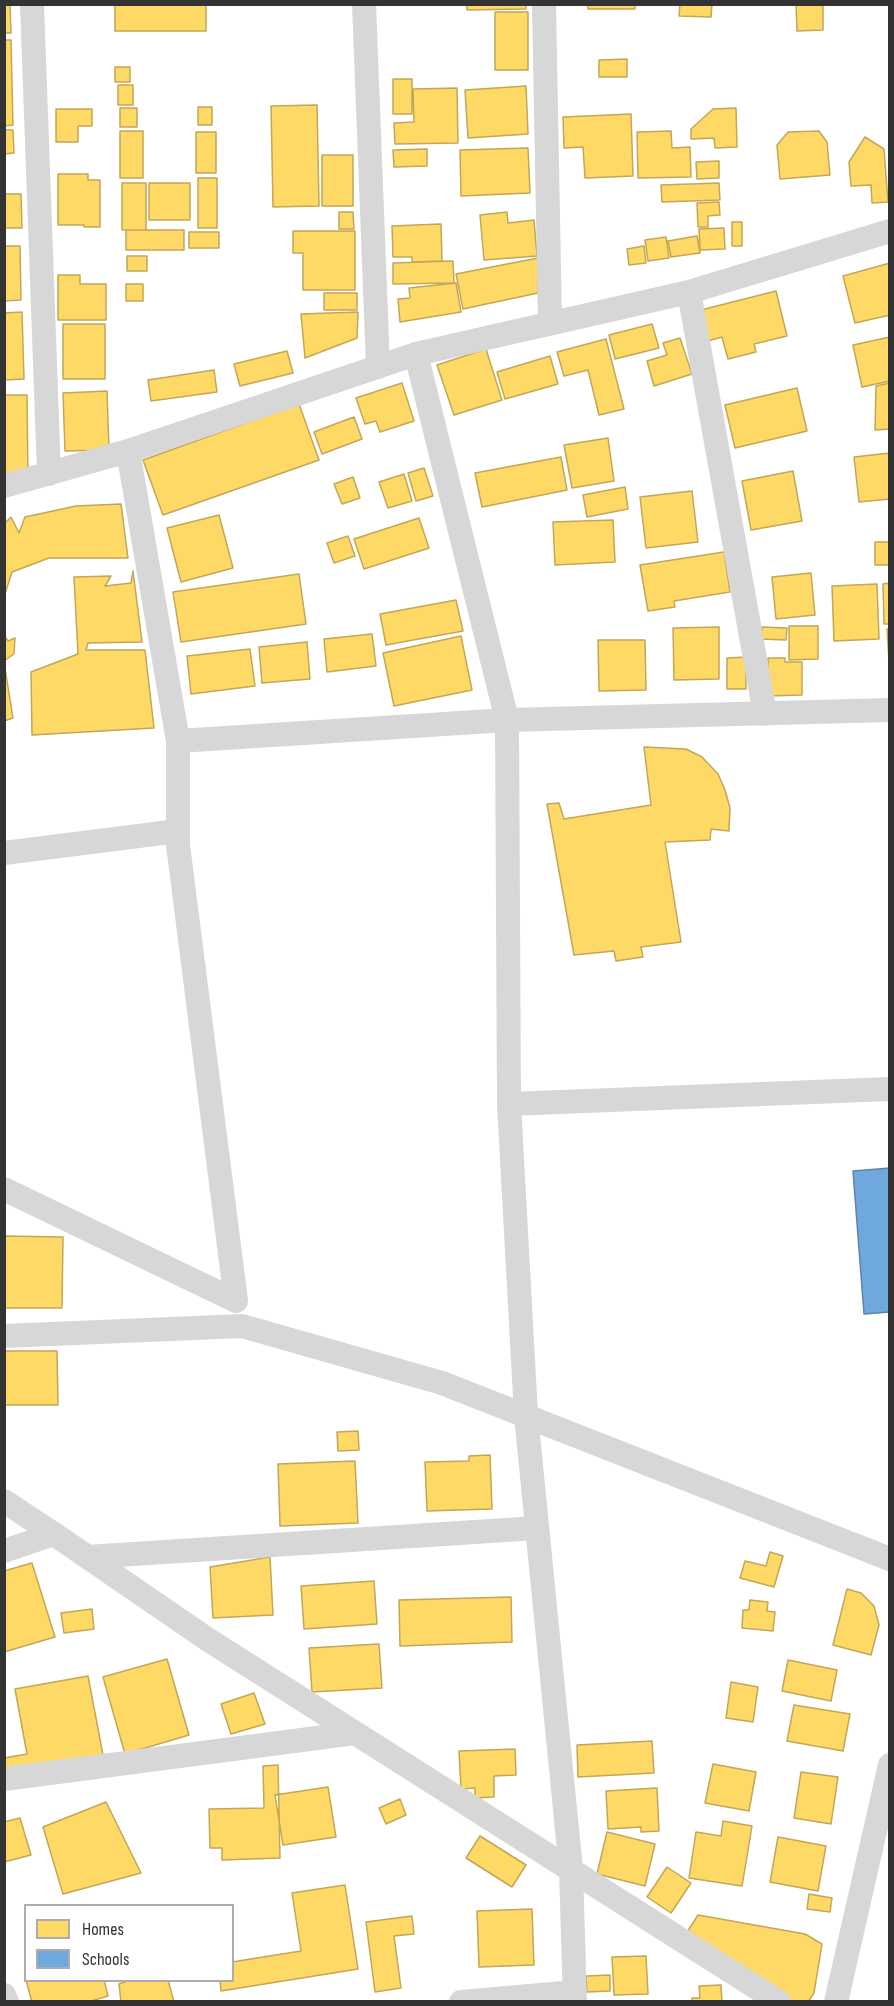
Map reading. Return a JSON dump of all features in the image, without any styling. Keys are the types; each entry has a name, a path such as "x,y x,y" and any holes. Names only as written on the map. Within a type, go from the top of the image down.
{"street":[{"path":"32,4 49,474"},
{"path":"364,4 378,367"},
{"path":"544,4 550,323"},
{"path":"4,486 128,451 416,354 689,292 890,231"},
{"path":"689,292 765,714"},
{"path":"416,354 507,720 509,1104 526,1415 571,1870 575,1997 461,2001"},
{"path":"128,451 178,741 178,845 236,1301 242,1326"},
{"path":"178,741 507,720 890,710"},
{"path":"4,853 178,831"},
{"path":"509,1104 890,1089"},
{"path":"4,1189 236,1301"},
{"path":"4,1336 242,1326 442,1383 890,1559"},
{"path":"4,1501 207,1639 779,2001"},
{"path":"87,1557 537,1528"},
{"path":"4,1551 54,1534"},
{"path":"4,1779 355,1733"},
{"path":"837,2001 885,1805 890,1765"},
{"path":"4,1995 7,2001"}],"building: Homes":[{"path":"4,4 10,4 11,33 4,33"},
{"path":"115,4 206,4 206,31 115,31"},
{"path":"467,4 526,4 526,9 467,10"},
{"path":"588,4 635,4 635,9 588,9"},
{"path":"680,4 712,4 711,17 679,16"},
{"path":"796,4 823,4 823,30 797,31"},
{"path":"495,12 528,12 528,70 495,70"},
{"path":"4,40 11,40 13,125 4,126"},
{"path":"627,59 627,77 599,77 599,60"},
{"path":"115,67 130,67 130,82 115,82"},
{"path":"393,79 412,79 412,114 393,114"},
{"path":"118,85 133,85 133,105 118,105"},
{"path":"526,86 528,134 468,138 465,90"},
{"path":"457,88 458,143 395,144 394,123 414,122 413,89"},
{"path":"317,105 319,206 273,207 271,106"},
{"path":"198,107 212,107 212,125 198,125"},
{"path":"120,108 137,108 137,127 120,127"},
{"path":"736,108 737,147 715,148 714,138 691,139 691,129 713,109"},
{"path":"56,109 92,109 92,126 78,126 78,142 56,142"},
{"path":"631,114 633,176 585,178 583,147 564,148 563,117"},
{"path":"4,130 13,130 14,153 4,154"},
{"path":"120,131 143,131 143,178 120,178"},
{"path":"671,131 672,148 690,147 691,177 638,178 637,132"},
{"path":"819,131 827,142 830,175 780,179 777,145 788,132"},
{"path":"196,132 216,132 216,173 196,173"},
{"path":"865,137 884,149 888,202 872,203 871,185 851,186 849,162"},
{"path":"528,148 530,193 461,196 460,150"},
{"path":"427,149 427,166 394,167 393,150"},
{"path":"322,155 353,155 353,206 322,206"},
{"path":"719,161 719,178 697,179 696,162"},
{"path":"58,174 88,174 88,180 100,180 100,227 58,225"},
{"path":"198,178 217,178 217,228 198,228"},
{"path":"122,183 146,183 146,230 122,230"},
{"path":"149,183 190,183 190,220 149,220"},
{"path":"719,183 720,200 662,202 661,185"},
{"path":"4,194 21,194 22,228 4,228"},
{"path":"719,202 720,215 708,216 708,227 698,227 697,203"},
{"path":"339,212 353,212 354,229 339,229"},
{"path":"507,212 508,223 534,220 537,256 484,260 480,215"},
{"path":"732,222 742,222 742,246 732,246"},
{"path":"441,224 442,261 412,262 412,257 393,257 392,226"},
{"path":"724,228 725,249 700,250 699,229"},
{"path":"126,230 184,230 184,250 126,250"},
{"path":"293,231 355,231 355,290 303,290 303,253 293,253"},
{"path":"189,232 219,232 219,248 189,248"},
{"path":"697,236 700,253 671,257 668,241"},
{"path":"666,237 669,258 648,261 645,240"},
{"path":"4,246 20,246 21,300 4,301"},
{"path":"644,246 646,263 629,265 627,249"},
{"path":"127,256 147,256 147,271 127,271"},
{"path":"538,258 538,293 463,309 456,274"},
{"path":"453,261 454,283 393,284 393,263"},
{"path":"890,263 890,315 855,323 843,276"},
{"path":"58,275 80,275 80,284 106,284 106,320 58,320"},
{"path":"456,283 461,312 400,322 398,299 410,298 409,288"},
{"path":"126,284 143,284 143,301 126,301"},
{"path":"776,291 787,336 754,344 756,352 728,359 722,337 708,341 701,310"},
{"path":"324,293 357,293 357,310 324,310"},
{"path":"22,312 24,379 4,380 4,313"},
{"path":"358,312 357,338 305,358 301,314"},
{"path":"63,324 105,324 105,379 63,379"},
{"path":"652,324 659,348 615,359 609,335"},
{"path":"890,337 890,381 862,387 853,345"},
{"path":"680,338 692,374 654,386 647,361 667,355 663,343"},
{"path":"606,339 624,409 599,415 588,370 564,376 557,352"},
{"path":"486,349 502,400 454,415 437,365"},
{"path":"287,351 293,373 240,386 234,364"},
{"path":"550,356 558,384 505,399 497,372"},
{"path":"214,370 217,392 151,401 148,380"},
{"path":"402,383 414,421 380,432 376,421 365,424 356,398"},
{"path":"890,383 890,429 875,430 876,386"},
{"path":"797,388 807,431 735,448 725,405"},
{"path":"107,391 109,450 65,451 63,393"},
{"path":"4,395 27,395 28,479 4,479"},
{"path":"299,404 319,460 163,515 143,460"},
{"path":"354,417 362,439 322,454 314,432"},
{"path":"608,438 614,481 572,488 564,445"},
{"path":"890,453 890,499 859,502 854,457"},
{"path":"561,457 567,490 482,507 475,473"},
{"path":"424,468 433,496 416,501 408,473"},
{"path":"793,471 802,521 751,530 742,481"},
{"path":"404,474 412,501 388,508 379,482"},
{"path":"353,477 360,498 342,504 334,484"},
{"path":"625,487 628,509 587,517 583,495"},
{"path":"692,491 698,542 646,548 640,497"},
{"path":"121,504 128,558 49,558 12,572 4,597 4,524 11,517 19,533 25,517 76,506"},
{"path":"219,515 233,568 181,582 167,528"},
{"path":"419,518 429,548 364,569 354,539"},
{"path":"613,520 615,562 555,565 553,522"},
{"path":"348,536 355,556 334,563 327,543"},
{"path":"875,542 890,542 890,565 875,565"},
{"path":"724,552 730,592 674,601 675,607 648,611 640,565"},
{"path":"133,571 142,642 88,643 86,650 145,650 154,728 32,735 31,672 78,654 74,577 111,576 105,586 131,583"},
{"path":"811,573 815,615 776,619 772,577"},
{"path":"299,574 306,624 181,642 173,592"},
{"path":"890,583 890,624 884,624 883,584"},
{"path":"877,584 879,639 834,641 832,586"},
{"path":"456,600 463,631 386,645 380,614"},
{"path":"789,626 818,626 818,659 789,660"},
{"path":"719,627 719,679 674,680 673,628"},
{"path":"762,627 787,628 786,640 761,639"},
{"path":"887,629 890,629 890,678"},
{"path":"372,634 376,666 327,672 324,639"},
{"path":"4,635 8,641 15,638 14,654 4,661"},
{"path":"461,636 472,690 394,706 383,653"},
{"path":"598,640 645,640 646,690 599,691"},
{"path":"307,642 310,679 262,683 259,647"},
{"path":"250,649 255,686 191,694 187,656"},
{"path":"746,657 746,689 727,689 727,658"},
{"path":"768,658 785,658 785,662 802,662 802,695 768,696"},
{"path":"4,662 13,718 4,721"},
{"path":"644,747 686,749 702,757 718,774 725,790 730,808 729,831 711,829 710,840 665,842 681,942 641,947 643,957 616,961 614,951 574,955 547,804 559,803 564,819 651,805"},
{"path":"4,1236 63,1237 62,1308 4,1308"},
{"path":"4,1351 57,1351 58,1405 4,1405"},
{"path":"358,1431 359,1450 338,1451 337,1432"},
{"path":"490,1455 492,1509 427,1511 425,1462 469,1461 469,1456"},
{"path":"355,1461 358,1523 280,1526 278,1464"},
{"path":"770,1552 783,1556 774,1587 740,1578 745,1561 766,1566"},
{"path":"270,1557 273,1615 213,1618 210,1567"},
{"path":"32,1563 55,1637 4,1652 4,1571"},
{"path":"374,1581 377,1624 304,1629 301,1586"},
{"path":"847,1589 861,1593 874,1606 879,1625 871,1655 833,1645"},
{"path":"511,1597 512,1642 400,1646 399,1600"},
{"path":"750,1600 768,1602 767,1611 775,1612 773,1631 742,1628 743,1610 749,1610"},
{"path":"92,1609 94,1629 64,1633 61,1613"},
{"path":"379,1644 382,1688 312,1692 309,1648"},
{"path":"167,1659 189,1735 125,1754 103,1677"},
{"path":"788,1660 837,1670 831,1701 782,1691"},
{"path":"88,1676 103,1755 4,1773 4,1758 27,1754 15,1689"},
{"path":"731,1682 758,1687 753,1722 726,1718"},
{"path":"254,1693 265,1724 231,1734 221,1704"},
{"path":"794,1705 850,1714 843,1751 787,1741"},
{"path":"652,1741 654,1773 578,1777 577,1745"},
{"path":"515,1749 516,1775 494,1776 494,1797 475,1798 475,1788 461,1789 459,1751"},
{"path":"713,1764 756,1772 749,1811 705,1803"},
{"path":"278,1765 280,1858 222,1860 222,1848 210,1848 209,1809 264,1808 263,1766"},
{"path":"801,1772 838,1777 831,1824 794,1818"},
{"path":"328,1787 336,1837 283,1845 275,1795"},
{"path":"657,1788 659,1831 641,1832 641,1827 608,1829 606,1791"},
{"path":"400,1799 406,1815 386,1824 379,1808"},
{"path":"106,1802 141,1873 63,1894 43,1827"},
{"path":"20,1818 31,1855 4,1862 4,1822"},
{"path":"723,1821 752,1826 742,1886 689,1878 696,1832 721,1836"},
{"path":"607,1832 655,1844 645,1886 597,1874"},
{"path":"480,1836 526,1865 512,1887 466,1858"},
{"path":"778,1837 826,1846 818,1891 770,1882"},
{"path":"667,1867 691,1883 671,1913 647,1897"},
{"path":"345,1885 358,1969 221,1991 220,1982 234,1982 234,1962 301,1951 292,1893"},
{"path":"809,1894 832,1898 830,1912 807,1909"},
{"path":"532,1909 534,1965 479,1967 477,1911"},
{"path":"698,1915 805,1934 822,1944 814,1993 808,2002 786,2002 684,1937"},
{"path":"412,1916 414,1934 394,1936 401,1988 375,1992 366,1922"},
{"path":"646,1956 648,1994 614,1995 612,1957"},
{"path":"610,1975 610,1991 587,1992 586,1976"},
{"path":"27,1982 104,1982 108,1996 88,2002 32,2002"},
{"path":"169,1982 174,2002 121,2002 119,1984"},
{"path":"721,1985 722,2002 692,2002 692,1998 700,1998 699,1986"}],"building: Schools":[{"path":"890,1168 890,1312 864,1314 853,1171"}]}
